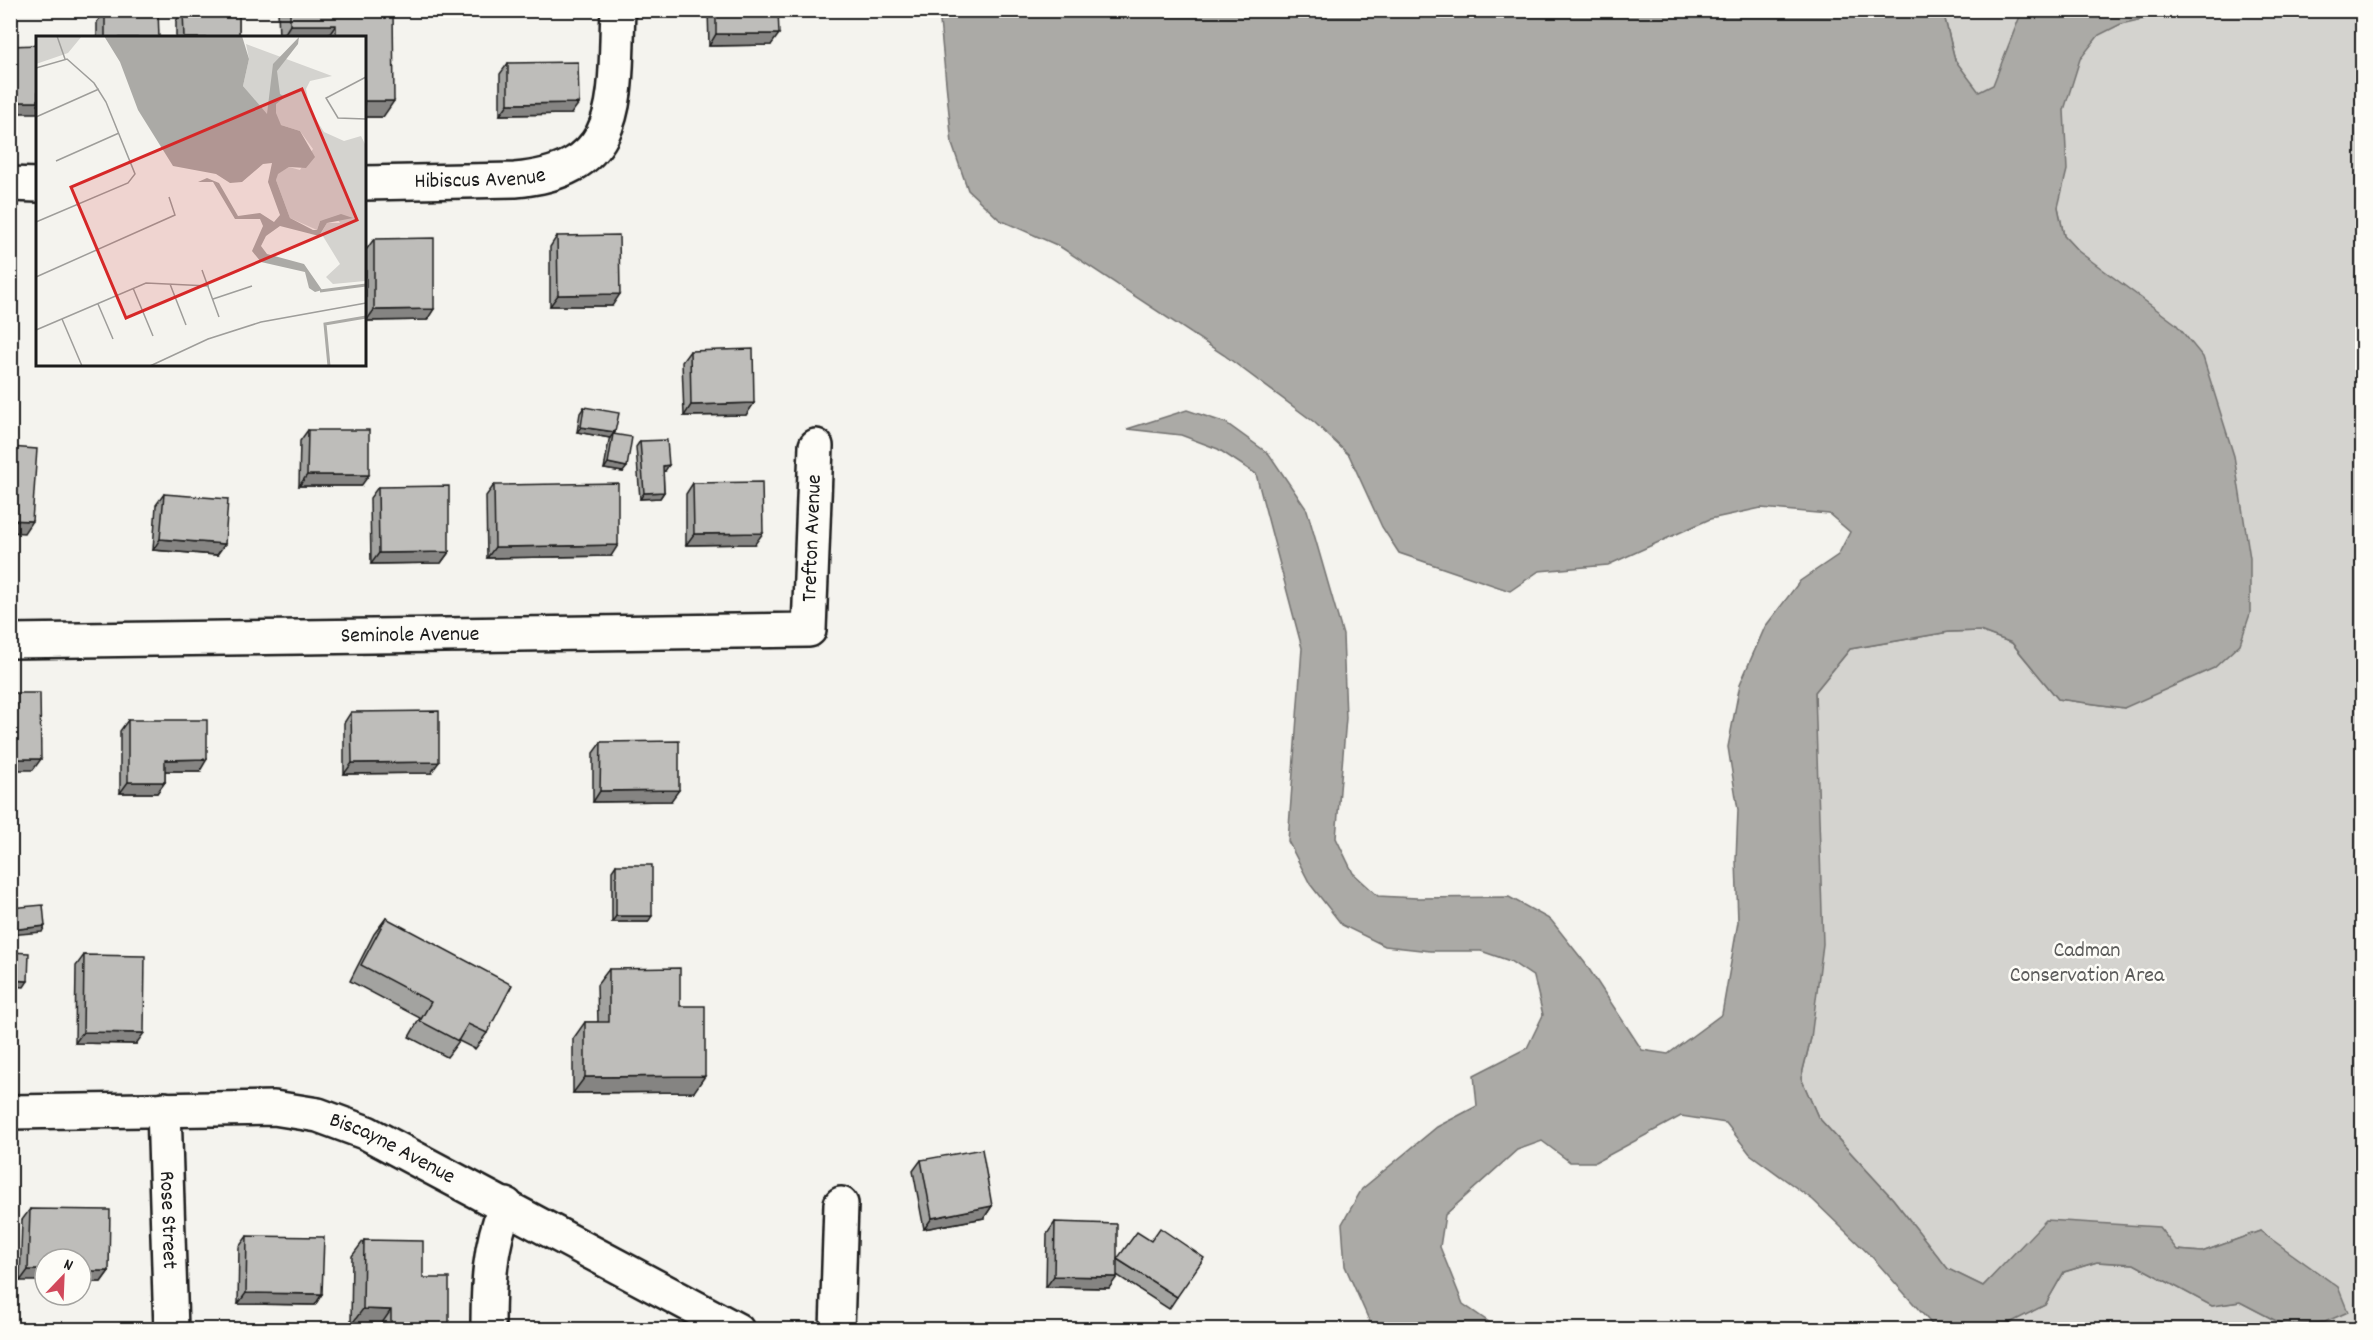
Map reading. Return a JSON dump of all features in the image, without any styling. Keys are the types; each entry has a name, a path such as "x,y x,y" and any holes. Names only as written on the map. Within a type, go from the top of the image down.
{"street":[{"name":"Hibiscus Avenue","path":"366,183 538,178 575,165 589,153 605,130 614,100 618,10"},
{"path":"10,184 36,185"},
{"name":"Trefton Avenue","path":"809,630 816,446"},
{"name":"Seminole Avenue","path":"10,641 809,630"},
{"name":"Biscayne Avenue","path":"10,1112 274,1108 318,1115 368,1133 737,1329"},
{"name":"Rose Street","path":"164,1109 171,1329"},
{"path":"837,1329 841,1204"},
{"path":"488,1329 491,1258 507,1205"}],"green space":[{"name":"Cadman Conservation Area","path":"1943,11 2362,11 2362,1329 2013,1329 2011,1321 2045,1305 2064,1272 2097,1262 2134,1264 2212,1306 2240,1302 2286,1326 2260,1231 2202,1252 2177,1250 2007,1263 1983,1286 1948,1269 1893,1199 1818,1117 1801,1078 1811,1038 1815,692 1850,649 1949,632 1980,631 2012,643 2058,699 2124,708 2078,251 2064,236 2058,207 1955,60"}],"shaded area":[{"path":"939,11 1943,11 1955,60 1979,92 1993,85 2022,11 2177,11 2121,24 2099,35 2080,59 2064,110 2067,170 2058,207 2064,236 2078,251 2176,324 2203,357 2234,456 2250,558 2250,614 2240,644 2214,668 2124,708 2058,699 2012,643 1980,631 1949,632 1850,649 1815,692 1823,944 1811,1038 1801,1078 1818,1117 1893,1199 1948,1269 1983,1286 2046,1220 2159,1227 2177,1250 2202,1252 2260,1231 2338,1287 2348,1312 2325,1322 2286,1326 2240,1302 2212,1306 2134,1264 2097,1262 2064,1272 2045,1305 1998,1329 1936,1329 1873,1258 1813,1200 1750,1154 1726,1123 1681,1116 1596,1162 1570,1162 1542,1141 1517,1150 1445,1215 1440,1247 1463,1304 1499,1329 1373,1329 1345,1266 1342,1224 1362,1189 1437,1127 1477,1106 1474,1075 1527,1048 1543,1015 1534,977 1510,961 1481,951 1430,951 1385,946 1342,925 1310,884 1288,841 1302,648 1256,474 1218,449 1181,435 1127,429 1187,410 1226,423 1269,454 1307,510 1343,635 1346,718 1336,838 1353,873 1378,896 1509,897 1551,920 1585,963 1642,1050 1668,1054 1722,1014 1738,922 1736,860 1738,810 1728,747 1740,684 1765,627 1800,581 1838,555 1850,532 1829,514 1761,508 1710,519 1608,565 1539,571 1510,591 1399,553 1382,527 1349,455 1314,422 1224,355 1059,246 1000,220 968,190 952,144"}],"building":[{"path":"158,10 159,36 105,36 105,11"},
{"path":"183,10 239,10 239,36 184,36"},
{"path":"290,10 393,10 394,101 366,101 366,36 336,36 336,25 290,25"},
{"path":"716,10 778,10 779,34 716,34"},
{"path":"36,45 36,102 10,102 10,46"},
{"path":"578,62 579,103 508,104 508,63"},
{"path":"619,235 620,294 558,295 557,236"},
{"path":"434,238 434,309 374,310 374,239"},
{"path":"753,349 754,403 691,405 690,351"},
{"path":"584,407 619,413 615,432 581,427"},
{"path":"308,430 369,430 369,475 307,475"},
{"path":"613,434 632,437 627,467 608,463"},
{"path":"667,440 669,465 663,466 664,492 644,493 640,441"},
{"path":"10,447 37,449 32,521 10,520"},
{"path":"762,482 763,533 694,534 693,483"},
{"path":"618,483 618,545 495,547 494,485"},
{"path":"449,486 449,552 379,553 378,487"},
{"path":"164,494 228,499 225,544 160,539"},
{"path":"10,693 40,693 41,759 10,759"},
{"path":"439,711 439,762 352,763 351,712"},
{"path":"128,720 207,720 207,759 165,760 165,782 128,782"},
{"path":"679,741 679,790 600,791 601,742"},
{"path":"616,865 652,865 652,916 616,916"},
{"path":"43,905 45,926 10,930 10,908"},
{"path":"386,918 512,985 487,1033 468,1024 458,1041 420,1021 431,1002 361,965"},
{"path":"10,952 29,953 28,981 10,980"},
{"path":"84,955 145,956 144,1033 83,1032"},
{"path":"680,968 680,1006 705,1006 705,1076 585,1077 585,1022 609,1022 609,969"},
{"path":"982,1149 992,1206 932,1218 921,1160"},
{"path":"30,1209 110,1210 109,1271 93,1271 93,1247 33,1247 33,1270 28,1270"},
{"path":"1055,1222 1117,1224 1117,1277 1054,1276"},
{"path":"1160,1228 1204,1258 1177,1297 1117,1259 1137,1232 1151,1241"},
{"path":"247,1236 324,1237 322,1294 246,1293"},
{"path":"364,1240 423,1241 423,1278 449,1278 449,1329 391,1329 391,1310 363,1309"}]}
